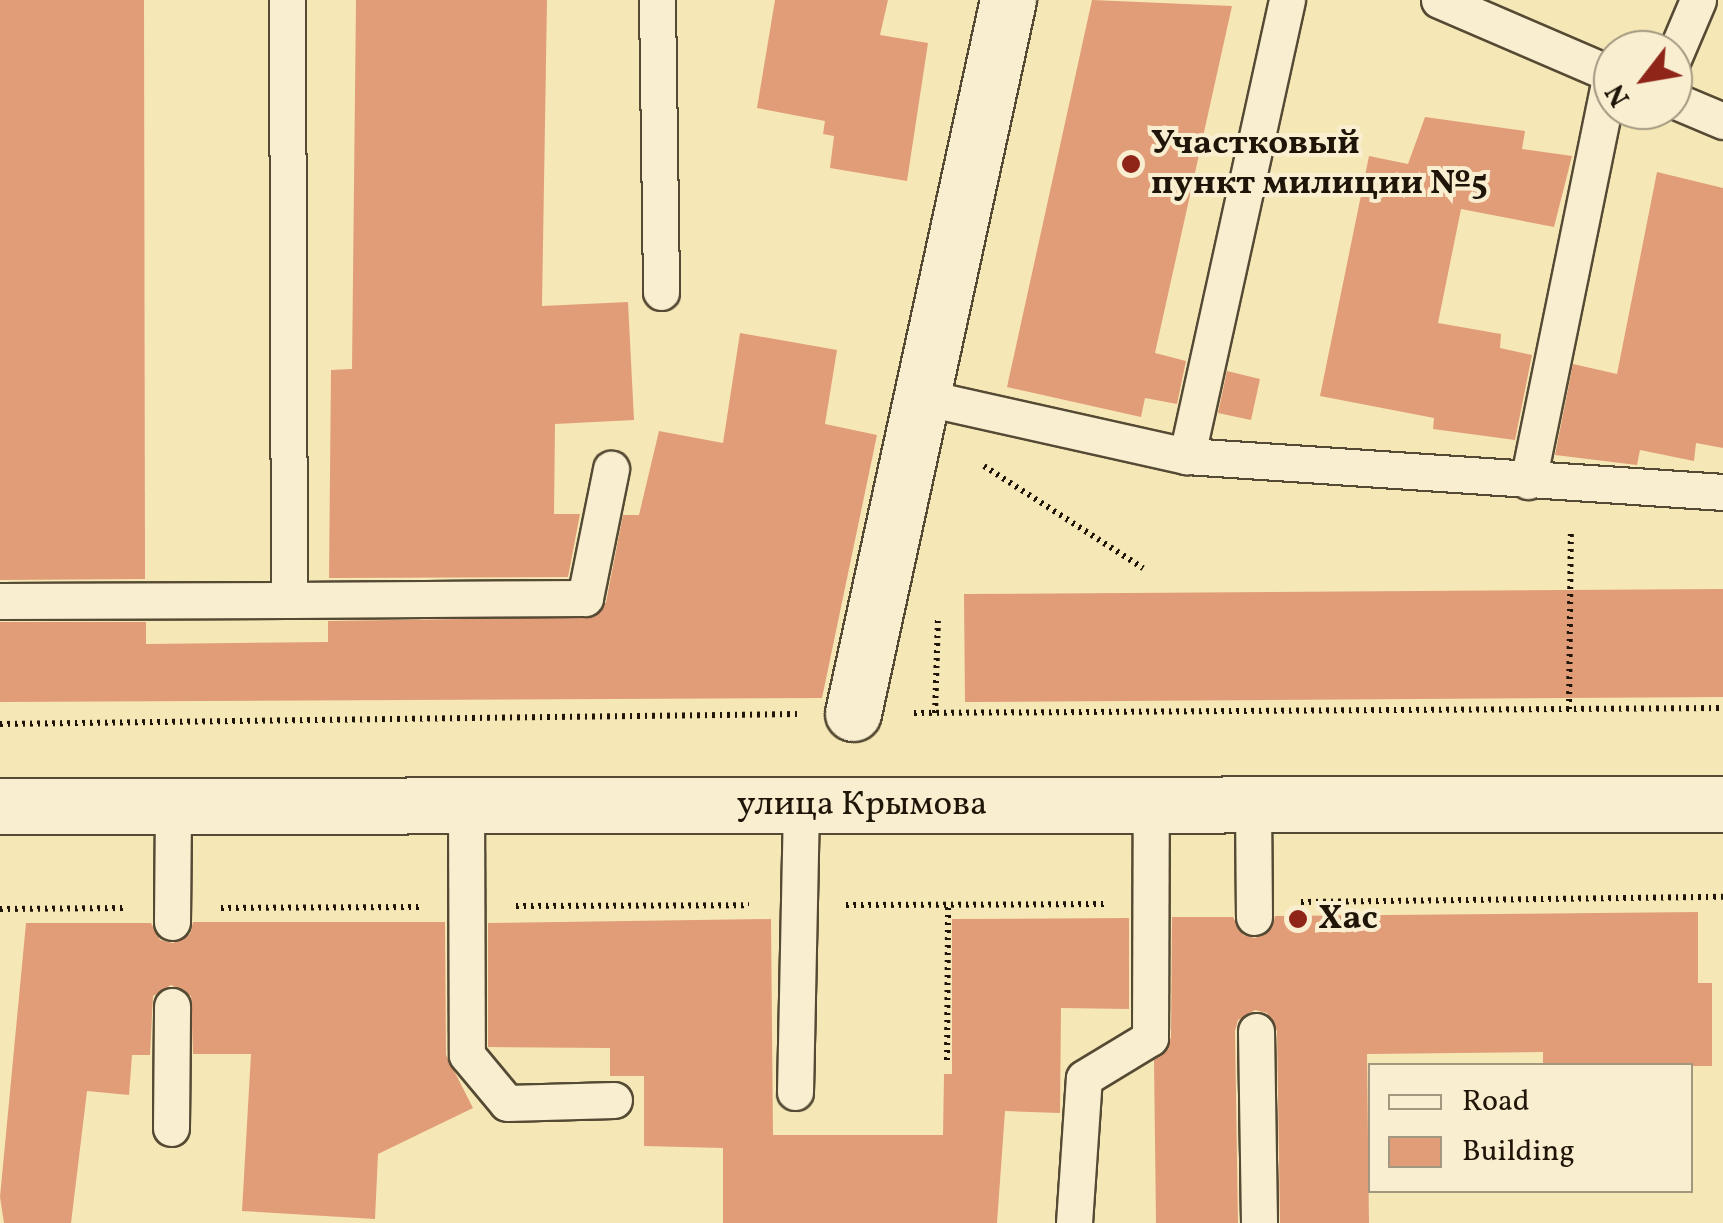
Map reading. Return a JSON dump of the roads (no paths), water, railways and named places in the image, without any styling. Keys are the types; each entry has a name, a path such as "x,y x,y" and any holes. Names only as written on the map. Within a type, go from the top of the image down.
{"street":[{"path":"853,714 1008,0"},
{"name":"улица Крымова","path":"0,806 1723,804"}],"lane":[{"path":"288,0 290,600"},
{"path":"657,0 662,292"},
{"path":"1187,456 1288,0"},
{"path":"1439,0 1593,66"},
{"path":"1685,30 1698,0"},
{"path":"1693,108 1723,121"},
{"path":"1528,481 1600,130"},
{"path":"922,397 1187,456 1723,492"},
{"path":"0,601 586,598 611,470"},
{"path":"1074,1223 1084,1078 1150,1038 1151,804"},
{"path":"1253,804 1254,910"},
{"path":"171,915 173,805"},
{"path":"466,805 467,1055 506,1103 614,1100"},
{"path":"795,1092 802,805"},
{"path":"171,1128 172,1006"},
{"path":"1256,1031 1258,1223"}],"place":[{"name":"Участковый пункт милиции №5","path":"1131,164"},
{"name":"Хас","path":"1298,919"}]}
